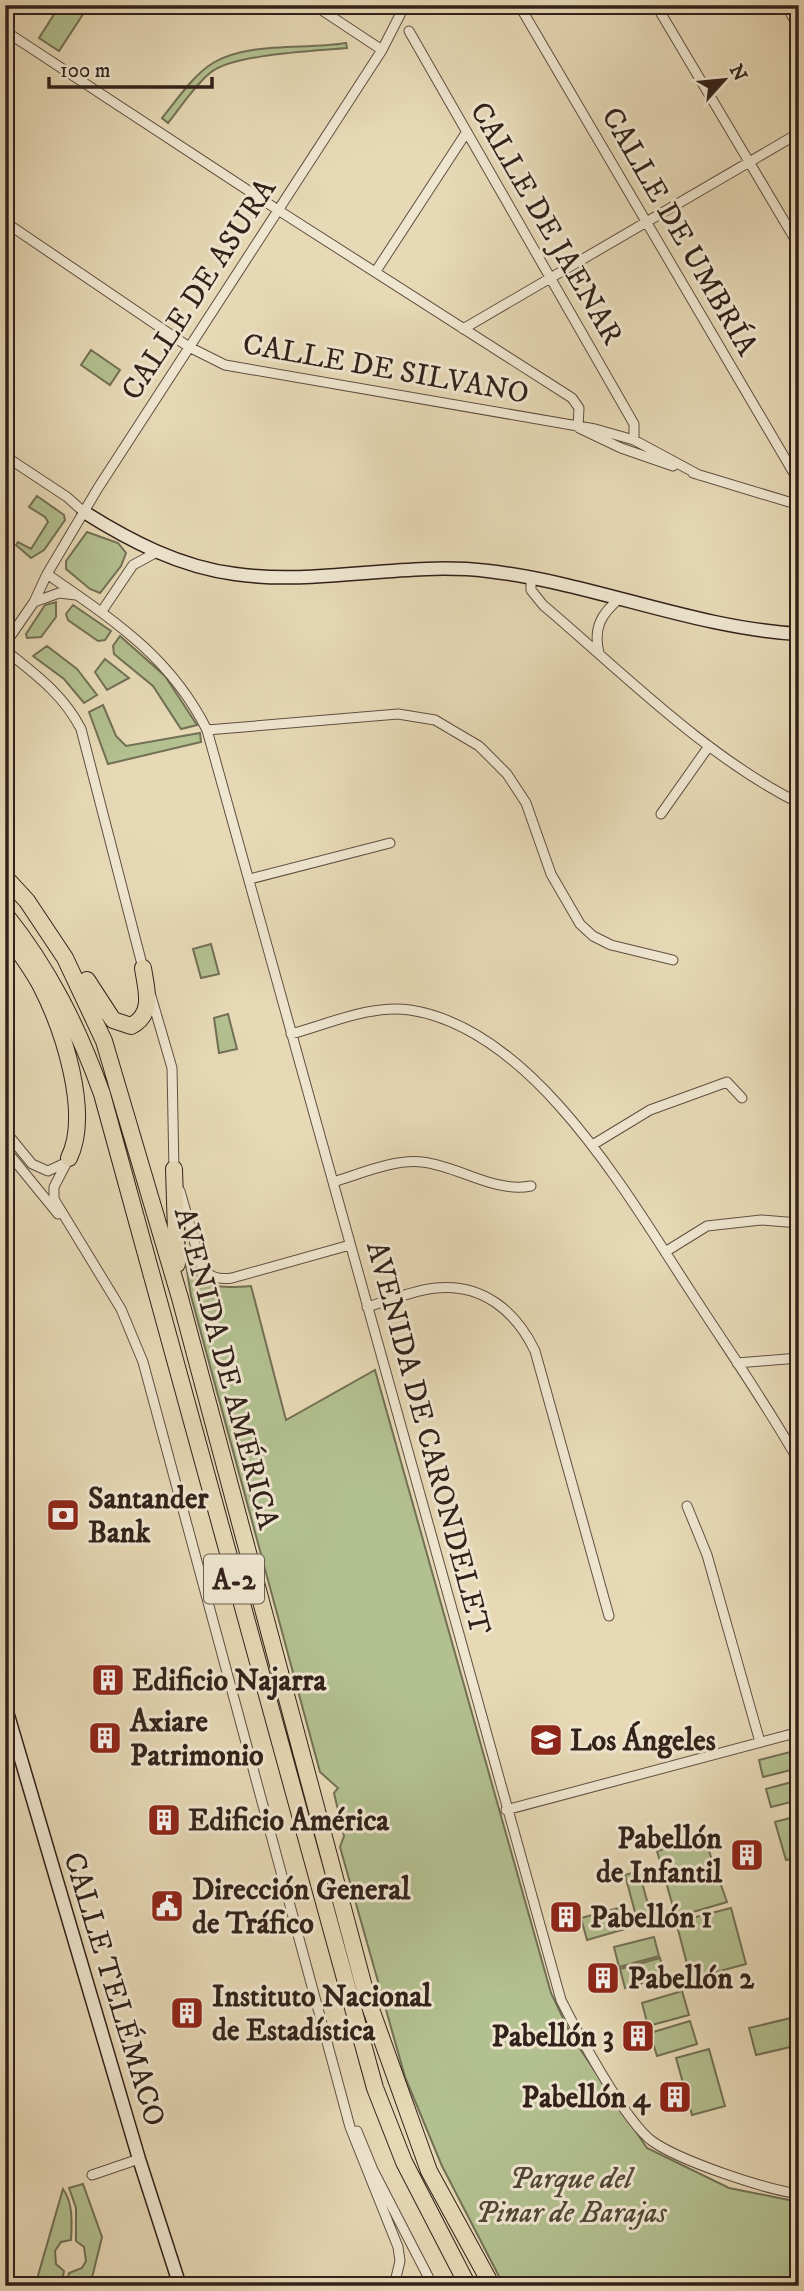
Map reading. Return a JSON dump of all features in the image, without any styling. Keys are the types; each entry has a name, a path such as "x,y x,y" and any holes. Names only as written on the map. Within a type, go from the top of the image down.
{"highway":[{"name":"AVENIDA DE AMÉRICA","path":"5,877 27,901 65,958 104,1041 180,1298 367,1998 429,2171 492,2286"},
{"path":"27,901 59,934 107,1014 125,1026 137,1023 147,1011 142,968"},
{"name":"AVENIDA DE AMÉRICA","path":"5,914 49,973 85,1047 102,1094 375,2088 404,2162 468,2286"},
{"path":"5,932 40,984 64,1048 78,1116 78,1136 69,1158"},
{"path":"174,1169 180,1298"}],"street":[{"path":"314,5 382,50"},
{"name":"CALLE DE ASURA","path":"5,644 34,602 47,574 84,513 189,347 382,50 405,5"},
{"name":"CALLE DE UMBRÍA","path":"519,5 799,482"},
{"path":"656,5 799,246"},
{"path":"786,5 799,27"},
{"path":"5,31 572,398 579,408 578,428"},
{"name":"CALLE DE JAENAR","path":"409,31 635,424 634,440"},
{"path":"376,271 466,133"},
{"path":"463,329 799,133"},
{"name":"CALLE DE SILVANO","path":"5,222 189,347 225,365 596,429 634,440 699,475"},
{"name":"CALLE DE SILVANO","path":"578,428 621,448 799,505"},
{"path":"621,448 634,440"},
{"path":"5,456 67,497 84,513 136,542 157,552 215,570 253,576 443,568 489,571 531,578 743,627 799,634"},
{"path":"102,611 133,565 136,542"},
{"path":"133,565 157,552"},
{"name":"AVENIDA DE CARONDELET","path":"47,574 102,611 165,665 186,692 207,730 561,2000 578,2033 650,2140 673,2152 783,2192 799,2194"},
{"path":"531,578 534,596 709,746 764,786 799,803"},
{"path":"34,602 59,593 79,596"},
{"path":"599,653 596,635 598,621 620,598"},
{"path":"5,668 9,653 63,699 81,729 142,968 172,1068 174,1169 201,1265 213,1277 232,1278 350,1245"},
{"path":"207,730 398,714 435,720 479,746 507,774 526,803 551,874 580,924 593,936 611,945 673,960"},
{"path":"661,814 709,746"},
{"path":"250,879 390,843"},
{"path":"291,1034 380,1010 400,1009 430,1014 477,1037 506,1056 532,1078 594,1144 799,1462"},
{"path":"594,1144 650,1111 727,1082 742,1098"},
{"path":"5,1131 28,1160 43,1170 58,1168 69,1158"},
{"path":"5,1149 77,1237"},
{"path":"69,1158 53,1193 60,1211 121,1309 143,1362 358,2153 398,2247 400,2261 394,2286"},
{"path":"333,1182 390,1166 418,1162 505,1187 531,1185"},
{"path":"665,1252 707,1226 761,1220 799,1223"},
{"path":"367,1307 436,1288 461,1289 488,1297 503,1307 524,1328 535,1351 609,1616"},
{"path":"737,1363 799,1358"},
{"path":"687,1506 707,1555 760,1742"},
{"name":"CALLE TELÉMACO","path":"5,1705 139,2159 180,2286"},
{"path":"506,1810 799,1732"},
{"path":"342,2094 373,2171 433,2286"},
{"path":"92,2175 139,2159"}],"green space":[{"path":"60,5 89,5 59,51 39,38"},
{"path":"346,43 347,48 255,58 221,67 199,84 168,123 162,118 199,74 227,56 261,49"},
{"path":"91,350 120,370 110,385 81,365"},
{"path":"37,496 64,515 65,520 44,550 31,558 16,545 18,542 31,549 48,522 29,507"},
{"path":"87,532 118,543 126,553 121,566 100,593 90,589 66,569 66,561"},
{"path":"56,602 56,617 41,637 27,638 26,634 45,605"},
{"path":"73,605 111,631 105,640 98,641 68,620 66,614"},
{"path":"120,636 165,676 197,725 181,729 153,686 114,654 113,646"},
{"path":"47,646 77,669 97,695 84,703 64,679 33,656"},
{"path":"105,659 129,678 107,690 95,672"},
{"path":"103,705 116,736 126,746 200,733 201,742 108,764 89,712"},
{"path":"211,944 219,974 201,978 193,949"},
{"path":"228,1014 237,1049 219,1053 214,1018"},
{"name":"Parque del Pinar de Barajas","path":"180,1228 199,1278 217,1286 251,1286 286,1420 375,1370 551,1993 572,2037 647,2148 729,2188 799,2202 799,2286 504,2286 442,2166 405,2077 340,1847 344,1836 334,1793 338,1788 320,1772 191,1296"},
{"path":"798,1750 799,1768 763,1777 759,1760"},
{"path":"799,1780 799,1800 771,1807 766,1789"},
{"path":"794,1817 799,1835 799,1857 786,1860 775,1822"},
{"path":"704,1837 727,1902 676,1917 657,1851"},
{"path":"639,1871 653,1923 639,1927 625,1875"},
{"path":"626,1906 632,1927 587,1940 581,1918"},
{"path":"731,1908 746,1964 691,1979 676,1922"},
{"path":"654,1937 659,1956 619,1967 614,1947"},
{"path":"660,1958 665,1977 625,1988 620,1969"},
{"path":"682,1991 689,2015 648,2026 642,2003"},
{"path":"795,2017 799,2045 756,2055 749,2028"},
{"path":"690,2021 697,2044 657,2056 650,2033"},
{"path":"709,2049 725,2106 692,2115 676,2058"},
{"path":"83,2184 102,2237 90,2286 66,2286 69,2273 82,2268 86,2261 84,2247 76,2241 76,2208 69,2188"},
{"path":"63,2189 70,2206 72,2227 71,2240 61,2242 55,2251 56,2264 64,2271 61,2286 35,2286"}],"place":[{"name":"Santander Bank","path":"63,1515"},
{"name":"Edificio Najarra","path":"108,1680"},
{"name":"Axiare Patrimonio","path":"105,1738"},
{"name":"Los Ángeles","path":"546,1740"},
{"name":"Edificio América","path":"164,1820"},
{"name":"Pabellón de Infantil","path":"747,1855"},
{"name":"Dirección General de Tráfico","path":"167,1906"},
{"name":"Pabellón 1","path":"566,1917"},
{"name":"Pabellón 2","path":"603,1978"},
{"name":"Instituto Nacional de Estadística","path":"187,2013"},
{"name":"Pabellón 3","path":"638,2036"},
{"name":"Pabellón 4","path":"675,2097"}]}
